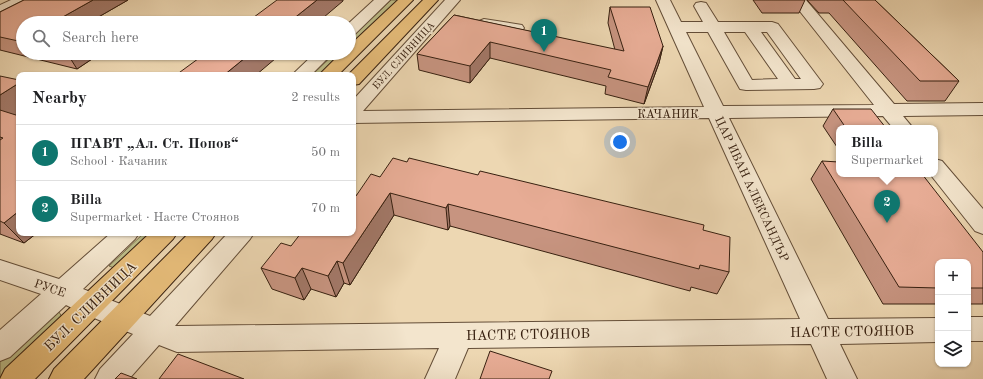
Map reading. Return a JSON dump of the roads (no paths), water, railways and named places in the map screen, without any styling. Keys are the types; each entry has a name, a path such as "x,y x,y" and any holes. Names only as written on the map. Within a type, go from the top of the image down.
{"main road":[{"path":"356,48 406,0"},
{"name":"БУЛ. СЛИВНИЦА","path":"356,77 431,0"},
{"path":"331,72 344,60"},
{"name":"БУЛ. СЛИВНИЦА","path":"15,379 162,236"},
{"path":"64,379 201,236"}],"street":[{"path":"0,11 22,0"},
{"path":"356,25 383,0"},
{"name":"БУЛ. СЛИВНИЦА","path":"356,108 453,0"},
{"name":"ЦАР ИВАН АЛЕКСАНДЪР","path":"663,0 842,379"},
{"path":"798,0 901,125"},
{"path":"676,27 713,27 750,27 772,26 814,84 746,85 713,27 701,6"},
{"path":"437,18 516,28"},
{"path":"750,27 790,84"},
{"path":"303,72 317,60"},
{"name":"КАЧАНИК","path":"356,116 983,109"},
{"path":"938,170 983,225"},
{"path":"0,348 124,236"},
{"path":"110,379 239,236"},
{"name":"РУСЕ","path":"0,270 63,291 122,317"},
{"name":"НАСТЕ СТОЯНОВ","path":"122,317 177,339 935,330"},
{"path":"971,329 983,329"},
{"path":"440,379 460,335"}],"place":[{"name":"ПГАВТ „Ал. Ст. Попов“","path":"544,52"},
{"name":"Billa","path":"887,223"}]}
